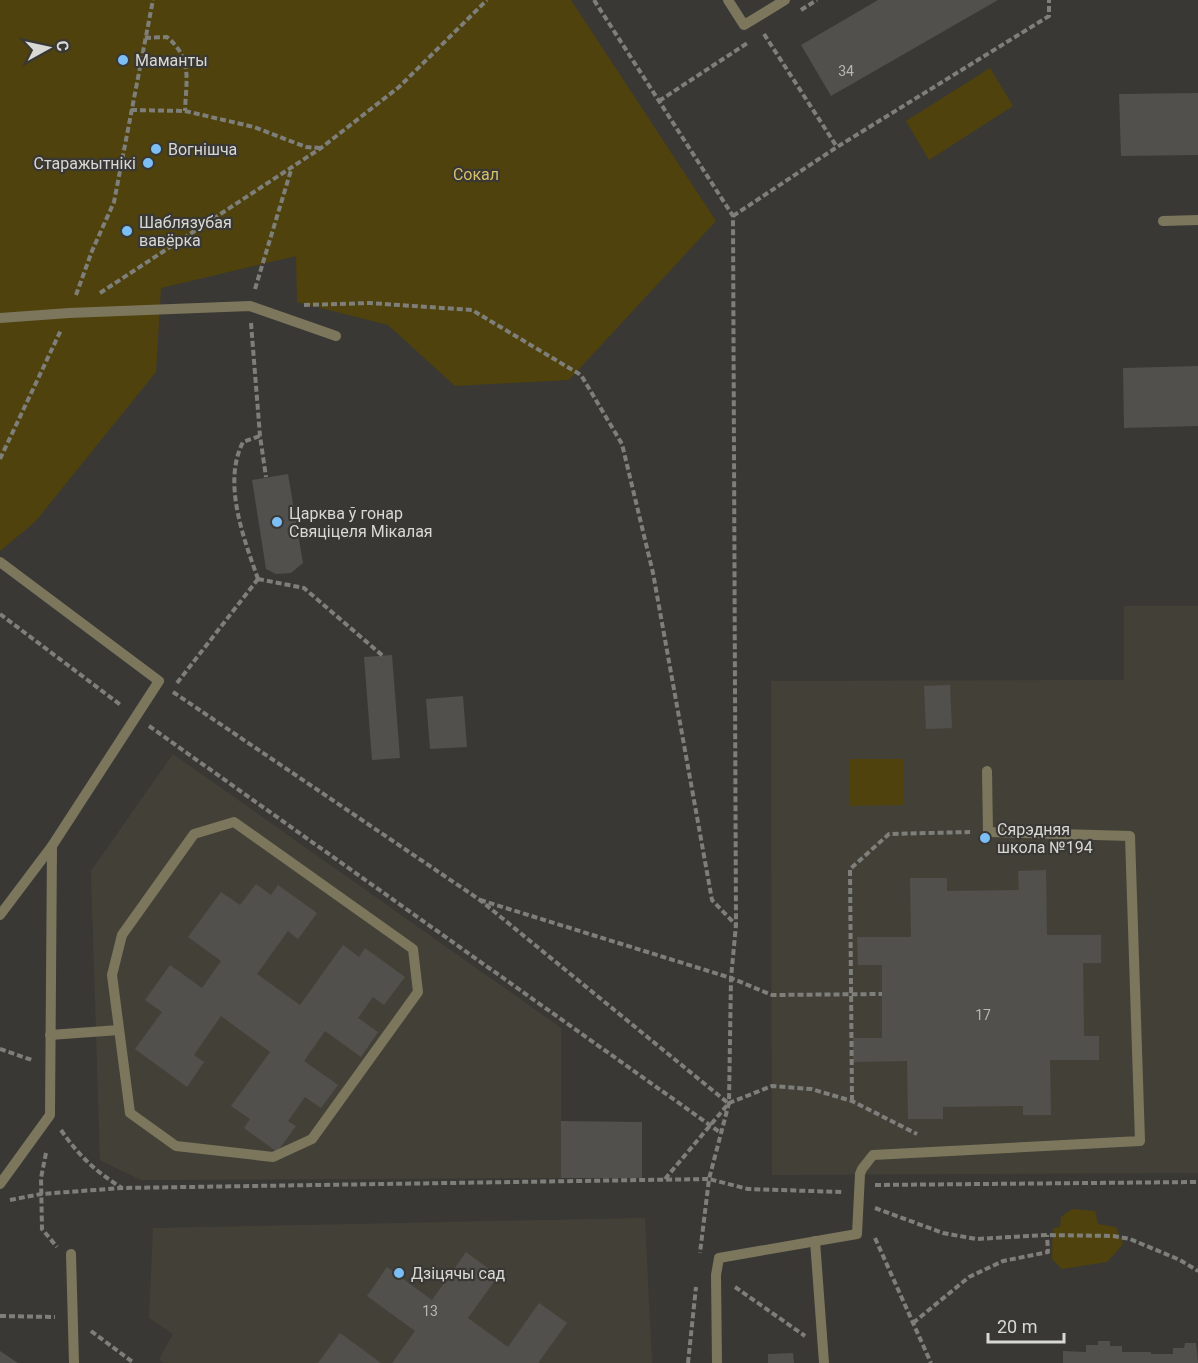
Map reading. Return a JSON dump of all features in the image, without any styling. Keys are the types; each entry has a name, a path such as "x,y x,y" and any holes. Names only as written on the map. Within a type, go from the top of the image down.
{"lane":[{"path":"728,0 744,25 785,0"},
{"path":"1163,221 1198,220"},
{"path":"0,318 250,306 336,336"},
{"path":"0,562 159,681 52,846 0,915"},
{"path":"717,1363 716,1275 719,1258 857,1234 862,1169 873,1155 1140,1141 1130,836 988,832 987,771"},
{"path":"234,822 413,949 418,992 312,1139 273,1157 176,1146 130,1113 119,1030 112,975 122,935 194,834 234,822"},
{"path":"0,1184 50,1115 52,846"},
{"path":"50,1035 119,1030"},
{"path":"815,1241 824,1363"},
{"path":"71,1254 74,1363"}],"path":[{"path":"0,459 69,314 92,251 114,202 153,0"},
{"path":"98,294 321,148 399,87 487,0"},
{"path":"594,0 733,216 736,925 731,978 729,1103 709,1179 699,1259 716,1275 822,1347"},
{"path":"600,0 601,11"},
{"path":"799,11 817,0"},
{"path":"733,216 837,147 1049,16 1049,0"},
{"path":"754,19 837,147"},
{"path":"659,101 772,27"},
{"path":"145,38 167,37 179,46 186,63 185,111"},
{"path":"131,110 185,111 254,127 306,147 321,148"},
{"path":"266,477 253,368 250,306 292,167"},
{"path":"294,305 370,303 472,310 581,375 622,444 653,573 712,900 736,925"},
{"path":"258,579 239,525 235,480 236,456 243,442 260,436"},
{"path":"258,579 304,588 383,656"},
{"path":"172,690 258,579"},
{"path":"0,614 136,716 721,1133"},
{"path":"159,681 480,900 729,1103"},
{"path":"852,1101 850,868 889,834 988,832"},
{"path":"480,900 731,978 772,995 882,994"},
{"path":"0,1049 50,1066"},
{"path":"666,1179 729,1103 772,1086 811,1089 852,1101 919,1135"},
{"path":"53,1135 57,1125 78,1154 101,1175 122,1188"},
{"path":"49,1145 41,1178 42,1229 55,1245 71,1254"},
{"path":"0,1202 41,1194 122,1188 709,1179 748,1189 842,1192 859,1186 1198,1182"},
{"path":"842,1192 858,1201 943,1233 976,1239 1047,1235 1113,1236 1130,1239 1180,1260 1198,1271"},
{"path":"913,1323 969,1277 1003,1261 1048,1252 1047,1235"},
{"path":"874,1236 930,1363"},
{"path":"688,1363 697,1282"},
{"path":"0,1316 73,1317 134,1363"}],"shaded area":[{"name":"Сярэдняя школа №194","path":"1124,606 1198,606 1198,1173 772,1175 771,681 1124,680"},
{"path":"173,754 561,1028 561,1178 141,1180 100,1160 91,871"},
{"name":"Дзіцячы сад","path":"645,1218 652,1363 164,1363 159,1359 173,1334 149,1318 153,1228"}],"green space":[{"name":"Сокал","path":"0,0 571,0 716,221 569,380 455,386 388,325 297,302 296,256 161,288 156,372 35,522 0,551"},
{"path":"990,68 1013,106 929,160 906,121"},
{"path":"849,759 903,759 904,805 849,806"},
{"path":"1072,1209 1095,1211 1098,1224 1116,1227 1123,1244 1107,1262 1062,1269 1052,1259 1053,1228 1060,1227 1061,1217"}],"building":[{"path":"878,0 998,0 831,96 801,45"},
{"path":"1198,93 1198,155 1121,156 1119,94"},
{"path":"1198,366 1198,426 1124,428 1123,368"},
{"name":"Царква ў гонар Свяціцеля Мікалая","path":"288,474 303,563 291,573 276,574 266,569 252,480"},
{"path":"392,655 400,758 372,760 364,657"},
{"path":"950,685 952,728 926,729 924,686"},
{"path":"463,696 467,747 430,749 426,699"},
{"path":"1046,870 1047,935 1101,935 1101,963 1083,963 1084,1036 1099,1036 1099,1060 1050,1060 1051,1115 1023,1115 1023,1106 943,1107 943,1119 908,1119 907,1061 853,1062 853,1038 882,1038 882,965 858,965 857,937 911,937 910,878 947,878 947,891 1019,890 1018,871"},
{"path":"256,884 271,895 278,885 317,913 298,939 288,931 257,974 300,1005 343,945 359,957 365,948 405,977 384,1005 373,997 358,1018 378,1032 361,1057 325,1031 304,1061 338,1085 321,1108 305,1097 288,1121 296,1126 277,1152 244,1128 250,1119 231,1106 270,1052 221,1016 194,1055 204,1062 187,1087 135,1049 162,1012 145,1000 170,965 202,988 221,961 188,937 221,892 240,905"},
{"path":"561,1121 642,1122 642,1178 561,1178"},
{"path":"466,1252 498,1276 468,1318 508,1347 539,1303 567,1323 538,1363 392,1363 415,1331 367,1296 387,1267 432,1300"},
{"path":"340,1333 381,1363 318,1363"},
{"path":"1098,1341 1110,1341 1110,1346 1122,1346 1122,1352 1151,1352 1151,1354 1173,1354 1173,1348 1184,1348 1185,1343 1196,1343 1198,1363 1063,1363 1063,1351 1086,1352 1086,1345 1098,1345"},
{"path":"0,1351 18,1363 0,1363"},
{"path":"793,1353 794,1363 768,1363 768,1354"}],"place":[{"name":"Маманты","path":"123,60"},
{"name":"Вогнішча","path":"156,149"},
{"name":"Старажытнікі","path":"148,163"},
{"name":"Шаблязубая вавёрка","path":"127,231"},
{"name":"Царква ў гонар Свяціцеля Мікалая","path":"277,522"},
{"name":"Сярэдняя школа №194","path":"985,838"},
{"name":"Дзіцячы сад","path":"399,1273"}]}
